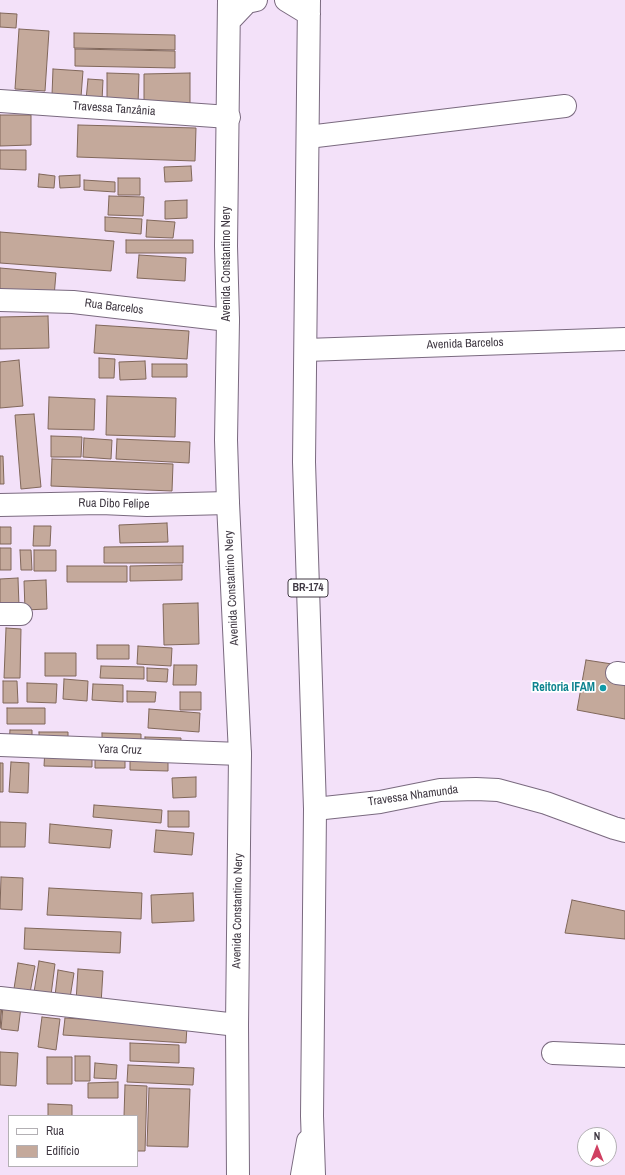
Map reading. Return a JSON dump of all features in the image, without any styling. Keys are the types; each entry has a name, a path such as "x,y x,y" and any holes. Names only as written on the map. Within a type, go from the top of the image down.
{"main road":[{"path":"229,10 247,2 256,0"},
{"path":"286,0 309,7"},
{"name":"BR-174","path":"309,7 304,462 315,809 312,1116 314,1175"},
{"name":"Avenida Constantino Nery","path":"229,10 229,117 226,246 228,320 226,440 240,754 237,1025 238,1175"},
{"name":"Travessa Tanzânia","path":"0,101 229,117"},
{"path":"308,137 564,106"},
{"name":"Rua Barcelos","path":"0,300 73,302 228,320"},
{"name":"Avenida Barcelos","path":"306,350 625,339"},
{"name":"Rua Dibo Felipe","path":"0,505 101,503 147,505 228,503"},
{"name":"Yara Cruz","path":"0,746 240,754"},
{"name":"Travessa Nhamunda","path":"315,809 380,802 440,790 476,788 498,790 546,803 625,831"},
{"path":"0,998 237,1025"},
{"path":"553,1053 625,1056"},
{"path":"302,1175 312,1116"}],"building":[{"path":"0,13 17,14 16,28 0,27"},
{"path":"19,29 49,31 45,91 15,89"},
{"path":"74,33 175,35 175,50 74,48"},
{"path":"75,49 175,51 175,68 75,66"},
{"path":"53,69 83,71 81,97 52,95"},
{"path":"107,73 139,74 138,105 107,104"},
{"path":"190,73 190,105 144,105 144,74"},
{"path":"88,79 103,80 102,101 86,100"},
{"path":"0,115 31,115 31,145 0,146"},
{"path":"78,125 196,128 195,161 77,157"},
{"path":"0,150 26,150 26,170 0,169"},
{"path":"191,166 192,181 165,182 164,167"},
{"path":"39,174 55,176 54,188 38,187"},
{"path":"80,175 80,187 60,188 59,176"},
{"path":"118,178 140,178 140,195 118,195"},
{"path":"84,180 115,182 115,192 84,190"},
{"path":"109,196 144,197 143,216 108,215"},
{"path":"187,200 187,218 165,219 165,201"},
{"path":"105,217 142,219 141,234 105,231"},
{"path":"147,220 175,222 173,238 146,237"},
{"path":"0,232 114,241 111,271 0,263"},
{"path":"126,240 193,240 193,253 126,253"},
{"path":"139,255 186,258 185,281 137,278"},
{"path":"0,268 56,273 54,297 0,293"},
{"path":"48,316 49,348 0,349 0,317"},
{"path":"96,325 189,331 187,359 94,353"},
{"path":"99,358 115,359 114,378 99,378"},
{"path":"19,360 23,406 0,408 0,362"},
{"path":"145,361 146,379 120,380 119,362"},
{"path":"152,364 187,364 187,377 152,377"},
{"path":"107,396 176,398 175,437 106,435"},
{"path":"49,397 95,399 94,430 48,429"},
{"path":"34,414 41,487 21,489 15,415"},
{"path":"51,436 82,437 81,457 51,457"},
{"path":"84,438 112,440 111,459 83,457"},
{"path":"117,439 190,442 189,463 116,459"},
{"path":"0,456 3,456 4,484 0,484"},
{"path":"52,459 173,464 172,491 51,486"},
{"path":"167,523 168,542 120,543 119,525"},
{"path":"34,526 51,526 50,546 33,546"},
{"path":"0,527 11,527 11,544 0,544"},
{"path":"183,546 183,563 104,563 104,547"},
{"path":"0,548 11,548 11,570 0,570"},
{"path":"20,550 31,550 32,570 21,570"},
{"path":"34,550 56,550 56,571 34,571"},
{"path":"182,565 182,580 130,581 130,566"},
{"path":"67,566 127,566 127,582 67,582"},
{"path":"18,578 19,606 0,607 0,579"},
{"path":"46,580 47,609 25,610 24,581"},
{"path":"198,603 199,644 164,645 163,604"},
{"path":"6,628 21,629 20,678 4,678"},
{"path":"97,645 129,645 129,659 97,659"},
{"path":"138,646 172,648 171,666 137,664"},
{"path":"45,653 76,653 76,676 45,676"},
{"name":"Reitoria IFAM","path":"586,660 625,666 625,719 577,710"},
{"path":"174,665 197,665 196,685 173,685"},
{"path":"101,666 144,667 144,679 100,678"},
{"path":"147,668 168,669 167,682 147,681"},
{"path":"64,679 88,681 87,701 63,699"},
{"path":"3,681 17,681 18,703 3,703"},
{"path":"27,683 57,684 56,703 27,702"},
{"path":"93,684 123,685 123,702 92,700"},
{"path":"127,691 156,692 155,702 127,702"},
{"path":"180,692 201,692 201,710 180,710"},
{"path":"7,708 45,708 45,724 7,724"},
{"path":"149,709 200,713 199,732 148,728"},
{"path":"10,730 32,730 32,744 9,744"},
{"path":"39,732 68,732 68,744 39,745"},
{"path":"102,733 141,734 141,748 102,747"},
{"path":"145,737 181,738 180,751 145,750"},
{"path":"45,749 92,751 92,767 44,766"},
{"path":"95,753 125,754 125,768 95,768"},
{"path":"130,757 168,758 168,771 130,770"},
{"path":"11,762 29,763 28,793 9,792"},
{"path":"0,763 3,763 3,792 0,792"},
{"path":"196,777 196,797 173,798 172,778"},
{"path":"94,805 162,810 161,823 93,817"},
{"path":"168,811 189,811 189,827 168,827"},
{"path":"0,822 26,823 25,847 0,847"},
{"path":"50,824 112,830 110,848 49,843"},
{"path":"156,830 194,833 192,855 154,852"},
{"path":"1,877 23,878 22,910 0,909"},
{"path":"49,888 142,893 141,919 47,915"},
{"path":"193,893 194,921 152,923 151,895"},
{"path":"572,900 625,911 625,939 565,933"},
{"path":"25,928 121,932 120,953 24,949"},
{"path":"39,961 55,964 51,995 34,992"},
{"path":"18,963 35,966 29,998 13,995"},
{"path":"78,969 103,971 101,1004 76,1002"},
{"path":"58,970 74,973 70,998 55,996"},
{"path":"0,1005 2,1005 0,1028"},
{"path":"3,1006 21,1007 18,1031 1,1029"},
{"path":"42,1017 60,1019 56,1050 38,1047"},
{"path":"65,1018 187,1026 186,1043 63,1035"},
{"path":"130,1043 179,1045 179,1063 130,1061"},
{"path":"0,1052 18,1053 16,1086 0,1085"},
{"path":"75,1056 90,1056 90,1081 75,1081"},
{"path":"47,1057 72,1057 72,1084 47,1084"},
{"path":"95,1063 117,1065 116,1079 94,1078"},
{"path":"128,1065 194,1068 193,1085 127,1082"},
{"path":"118,1082 118,1098 88,1098 88,1083"},
{"path":"125,1085 147,1086 145,1151 138,1151 138,1115 124,1115"},
{"path":"149,1088 190,1089 188,1147 147,1146"},
{"path":"48,1104 72,1105 72,1115 48,1115"}],"place":[{"name":"Reitoria IFAM","path":"603,688"}]}
